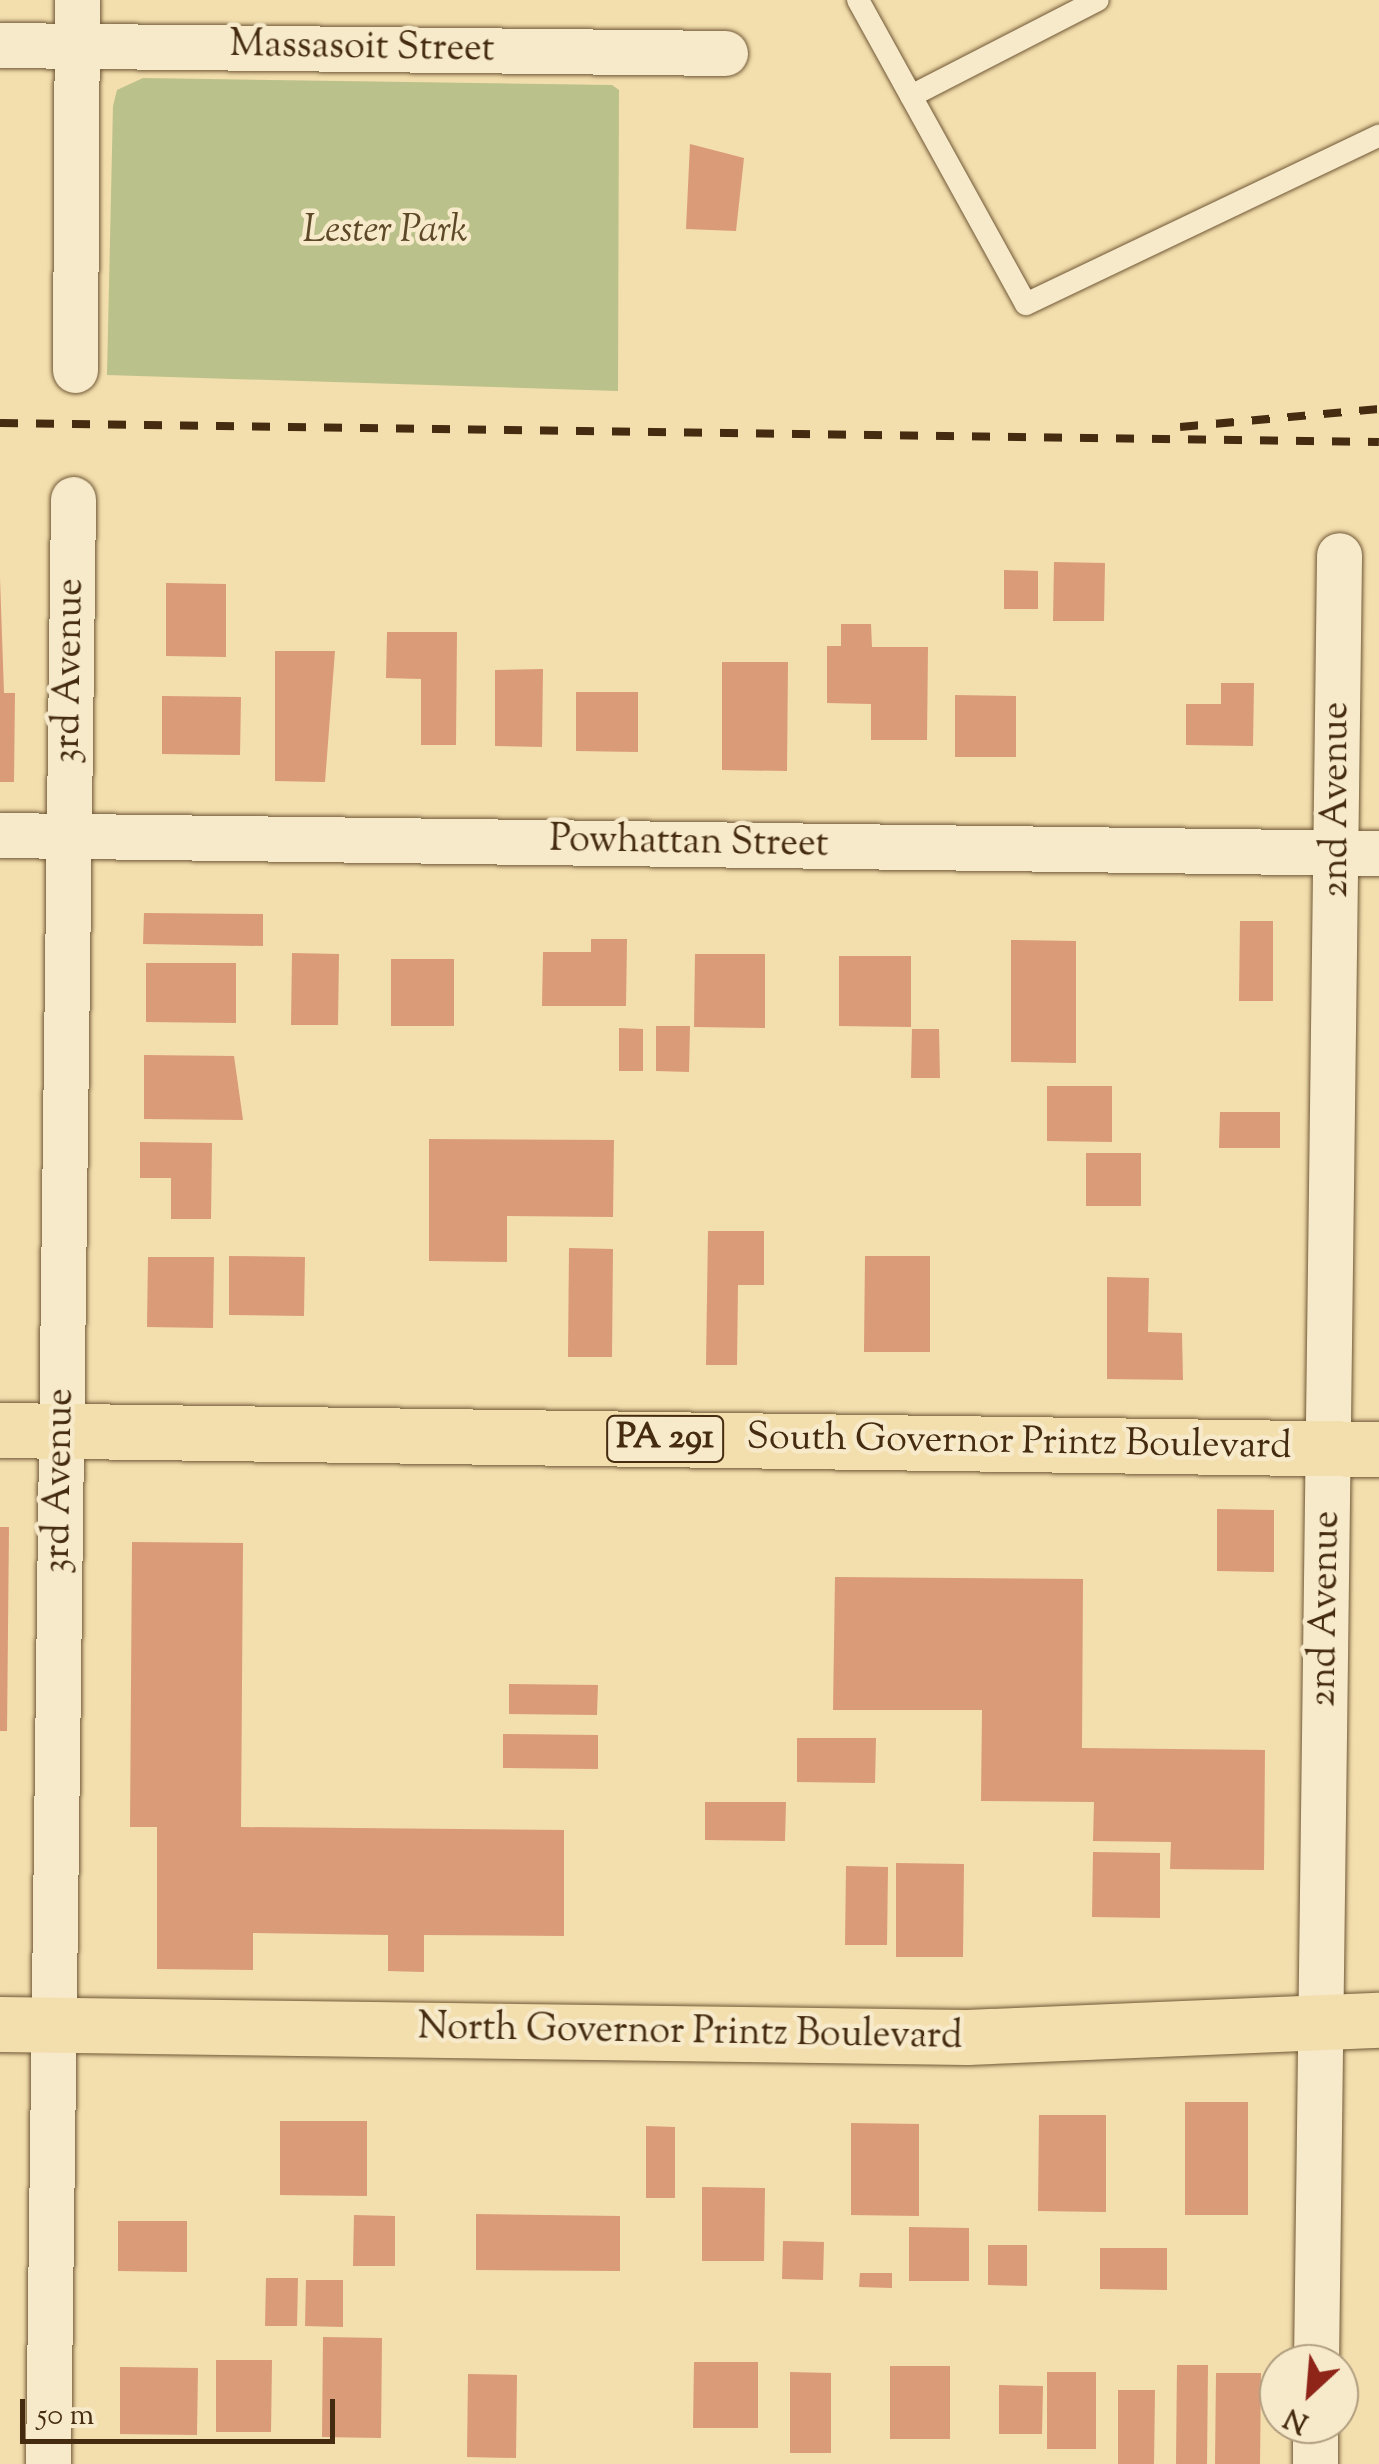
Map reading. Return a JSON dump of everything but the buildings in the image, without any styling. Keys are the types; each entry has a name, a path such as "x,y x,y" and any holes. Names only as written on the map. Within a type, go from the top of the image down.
{"main road":[{"name":"South Governor Printz Boulevard","path":"0,1430 1354,1449"},
{"name":"North Governor Printz Boulevard","path":"0,2024 986,2037 1379,2020"}],"street":[{"path":"76,0 76,370"},
{"name":"Massasoit Street","path":"0,45 725,53"},
{"name":"3rd Avenue","path":"48,2464 73,499"},
{"name":"2nd Avenue","path":"1316,2344 1321,2024 1354,1449 1359,853 1338,555"},
{"name":"Powhattan Street","path":"0,836 1359,853"}],"lane":[{"path":"858,0 1026,304 1379,136"},
{"path":"911,96 1098,0"}],"green space":[{"name":"Lester Park","path":"143,78 612,85 619,90 618,391 107,375 113,106 117,90"}],"railway":[{"path":"1180,427 1379,409"},
{"path":"0,423 1379,442"}]}
